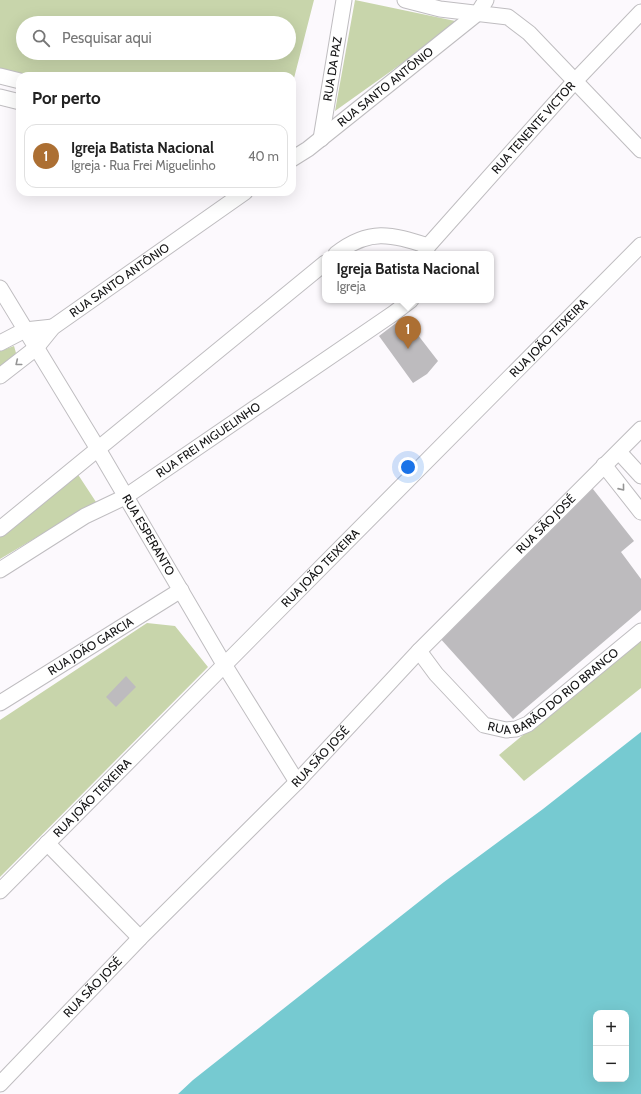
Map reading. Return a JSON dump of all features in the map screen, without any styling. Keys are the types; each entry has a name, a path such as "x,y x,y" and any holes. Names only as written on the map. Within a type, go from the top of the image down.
{"street":[{"name":"RUA DA PAZ","path":"321,139 344,0"},
{"path":"405,0 440,9 508,17 529,32 574,82 641,150"},
{"name":"RUA SANTO ANTÔNIO","path":"296,156 321,139 478,13 486,0"},
{"name":"RUA TENENTE VICTOR","path":"427,250 574,82 641,12"},
{"path":"0,76 16,80"},
{"path":"0,97 16,101"},
{"path":"296,146 308,149"},
{"name":"RUA SANTO ANTÔNIO","path":"0,376 36,348 53,328 239,196"},
{"path":"340,251 350,242 372,235 402,238 427,250"},
{"name":"RUA JOÃO TEIXEIRA","path":"0,891 641,245"},
{"path":"0,529 322,265"},
{"name":"RUA ESPERANTO","path":"0,288 98,449 224,666 297,782"},
{"name":"RUA FREI MIGUELINHO","path":"0,570 85,516 125,497 407,303"},
{"path":"0,343 25,330 53,328"},
{"name":"RUA SÃO JOSÉ","path":"0,1084 140,938 297,782 419,652 641,429"},
{"path":"618,452 641,476"},
{"path":"604,465 641,512"},
{"name":"RUA JOÃO GARCIA","path":"0,703 181,590"},
{"name":"RUA BARÃO DO RIO BRANCO","path":"419,652 436,674 484,725 506,730 516,730 528,724 641,631"},
{"path":"46,843 140,938"}],"green space":[{"path":"0,0 314,0 296,72 16,72 16,75 0,72"},
{"path":"355,0 460,22 335,111"},
{"path":"14,346 16,353 0,371 0,351"},
{"path":"77,473 96,502 0,559 0,537"},
{"path":"147,623 175,626 208,667 0,877 0,720"},
{"path":"641,637 641,688 524,781 499,755"}],"water":[{"path":"641,732 641,1094 178,1094 193,1080 444,882 543,809"}],"building":[{"path":"404,317 438,361 427,374 413,383 379,336"},
{"path":"589,484 634,541 621,552 641,579 641,610 513,719 438,636"},
{"path":"126,676 136,687 116,707 106,697"}],"place":[{"name":"Igreja Batista Nacional","path":"408,349"}]}
